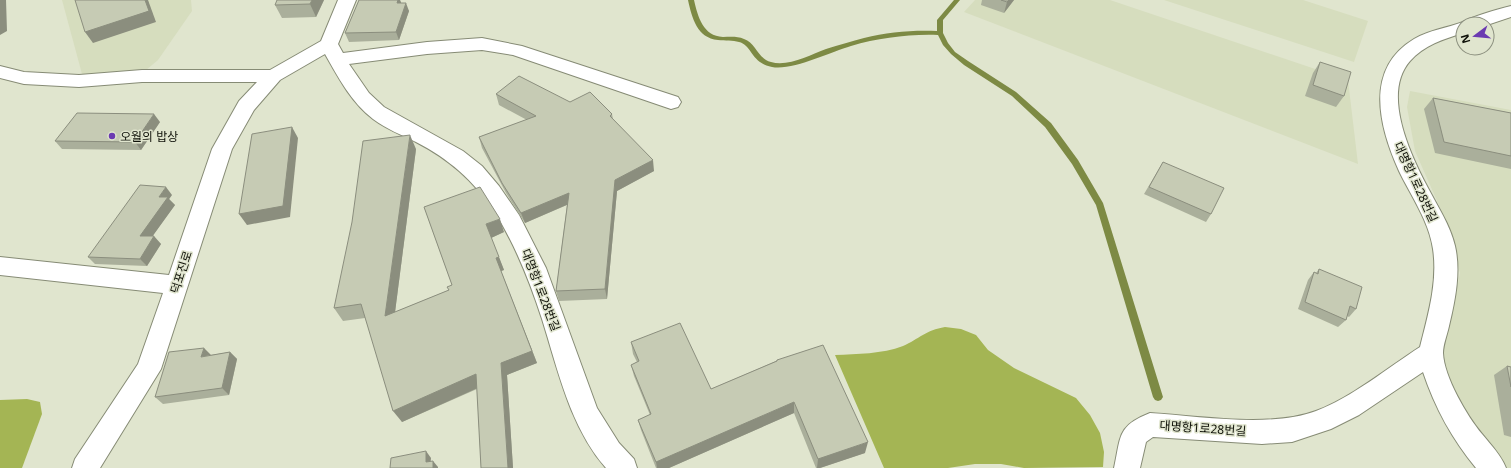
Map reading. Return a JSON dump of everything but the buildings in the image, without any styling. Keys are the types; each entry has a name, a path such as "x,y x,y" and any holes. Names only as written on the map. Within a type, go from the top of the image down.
{"street":[{"path":"347,0 333,52 482,44 516,50 671,102"},
{"path":"1495,16 1511,11"},
{"name":"대명항1로28번길","path":"1455,30 1421,42 1409,51 1400,61 1393,72 1388,106 1396,138 1417,186 1436,221 1444,247 1446,267 1431,353 1437,381 1447,405 1462,429 1493,468"},
{"name":"덕포진로","path":"0,72 24,78 79,81 142,76 273,76 333,52"},
{"name":"대명항1로28번길","path":"333,52 355,90 377,112 390,121 461,158 478,174 493,193 510,220 533,263 584,411 596,435 617,465"},
{"name":"덕포진로","path":"85,468 150,369 222,149 246,106 273,76"},
{"path":"0,266 177,285"},
{"name":"대명항1로28번길","path":"1127,468 1134,435 1150,425 1262,432 1292,430 1322,421 1350,407 1431,353"}],"shaded area":[{"path":"62,0 191,0 192,11 158,60 146,70 85,75 82,74"},
{"path":"975,0 1110,0 1348,80 1358,164 964,12"},
{"path":"1164,0 1303,0 1368,21 1354,62"},
{"path":"1410,91 1511,110 1511,468 1498,468 1433,377 1453,309 1460,273 1449,228 1415,151 1407,107"}],"green space":[{"path":"945,327 961,329 976,335 988,350 1014,368 1076,398 1090,415 1100,433 1104,452 1103,467 1024,468 1001,464 975,464 948,468 884,468 835,355 869,353 895,349 933,330"},
{"path":"27,399 40,402 42,414 22,468 0,468 0,400"}],"waterway":[{"path":"691,0 694,14 704,32 715,38 744,41 749,45 758,58 771,65 793,63 847,45 882,36 920,32 940,33"},
{"path":"940,33 940,20 957,0"},
{"path":"940,33 945,44 953,53 1014,94 1048,125 1075,162 1100,205 1158,397"}],"place":[{"name":"오월의 밥상","path":"112,136"}]}
